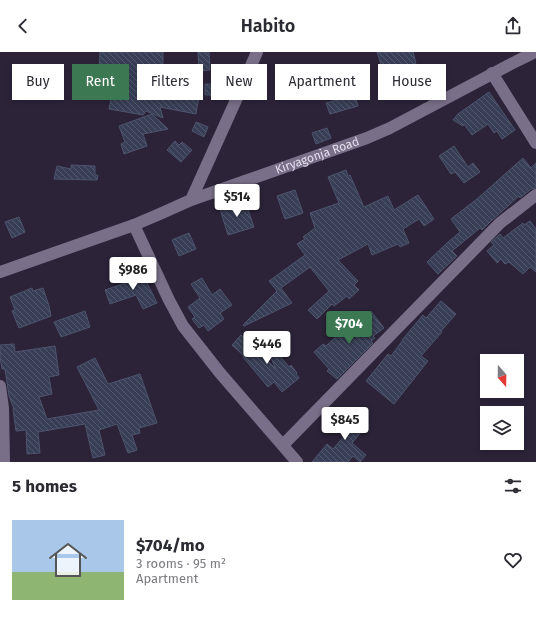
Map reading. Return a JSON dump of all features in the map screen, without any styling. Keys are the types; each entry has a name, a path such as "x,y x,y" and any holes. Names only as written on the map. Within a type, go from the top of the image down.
{"street":[{"path":"191,200 257,52"},
{"name":"Kiryagonja Road","path":"0,272 134,225 191,200 367,138 390,128 535,52"},
{"path":"492,74 536,143"},
{"path":"283,446 500,223 536,195"},
{"path":"134,225 169,300 183,326 220,373 297,462"},
{"path":"0,386 3,408 4,462"}],"building":[{"path":"100,52 163,52 163,64 137,64 137,100 198,100 196,114 160,107 163,118 146,111 143,115 109,109 111,100 129,100 129,64 99,64"},
{"path":"198,52 209,52 210,70 203,71 203,64 199,64"},
{"path":"377,52 413,52 416,63 413,64 381,64"},
{"path":"205,84 211,84 211,95 205,95"},
{"path":"489,92 515,130 502,139 497,131 494,133 488,124 472,135 464,124 463,126 453,120 458,114"},
{"path":"337,100 356,100 358,106 330,114 326,103"},
{"path":"152,114 168,129 143,134 147,146 124,154 121,144 125,142 119,126"},
{"path":"196,122 208,127 204,137 192,131"},
{"path":"327,128 331,138 316,144 312,133"},
{"path":"175,141 179,145 182,142 192,150 181,162 167,150"},
{"path":"454,146 468,167 473,163 480,172 464,183 455,172 451,174 439,156"},
{"path":"523,158 531,168 536,163 536,188 531,189 520,198 519,196 482,230 480,228 452,251 457,256 438,274 427,262 460,232 451,219 477,199"},
{"path":"71,165 95,166 95,175 98,175 97,180 54,179 57,166 71,169"},
{"path":"346,170 348,176 350,175 364,207 388,196 394,210 418,195 434,219 424,226 419,219 403,229 409,243 400,247 398,244 372,255 368,244 338,260 358,281 354,285 359,290 349,299 347,296 334,306 332,304 317,319 308,310 329,291 310,267 281,288 292,303 244,326 243,325 277,291 269,281 305,255 297,244 305,239 303,237 315,228 310,213 339,203 328,177"},
{"path":"295,190 303,213 285,219 277,196"},
{"path":"245,201 254,227 228,235 220,209"},
{"path":"19,217 25,232 12,238 5,222"},
{"path":"530,221 536,229 536,272 530,267 523,274 509,262 505,264 501,259 497,263 487,251 494,245 491,242 500,234 503,238 523,223 524,225"},
{"path":"189,233 196,249 179,256 172,240"},
{"path":"144,269 149,279 146,281 157,303 143,309 136,295 110,304 105,290 134,280 132,274"},
{"path":"202,278 212,295 220,289 232,305 220,313 224,319 208,331 204,325 199,328 192,319 195,317 188,307 200,298 191,284"},
{"path":"32,288 33,291 43,288 51,316 19,328 12,311 15,310 10,297"},
{"path":"441,301 456,314 421,356 428,361 394,404 366,381 388,354 391,356 423,315 426,318"},
{"path":"85,311 90,327 61,337 54,322"},
{"path":"371,311 384,328 373,336 375,338 371,341 373,343 337,379 327,371 329,369 314,352 323,344 326,346 339,334 340,335"},
{"path":"241,335 276,369 263,341 266,339 289,367 291,365 299,378 282,392 274,382 268,387 243,357 244,356 232,345"},
{"path":"14,344 15,352 55,346 59,375 49,377 52,394 39,397 47,419 99,410 77,367 95,358 108,384 140,374 157,423 139,428 140,433 132,435 137,450 128,453 117,424 99,430 105,455 93,458 85,424 38,432 40,453 27,454 26,430 16,431 14,409 9,396 5,369 2,369 0,357 0,345"},
{"path":"353,409 364,417 361,422 366,426 352,443 366,455 360,462 353,456 348,462 312,462 327,444 333,449 346,434 335,425 347,410 350,413"}]}
